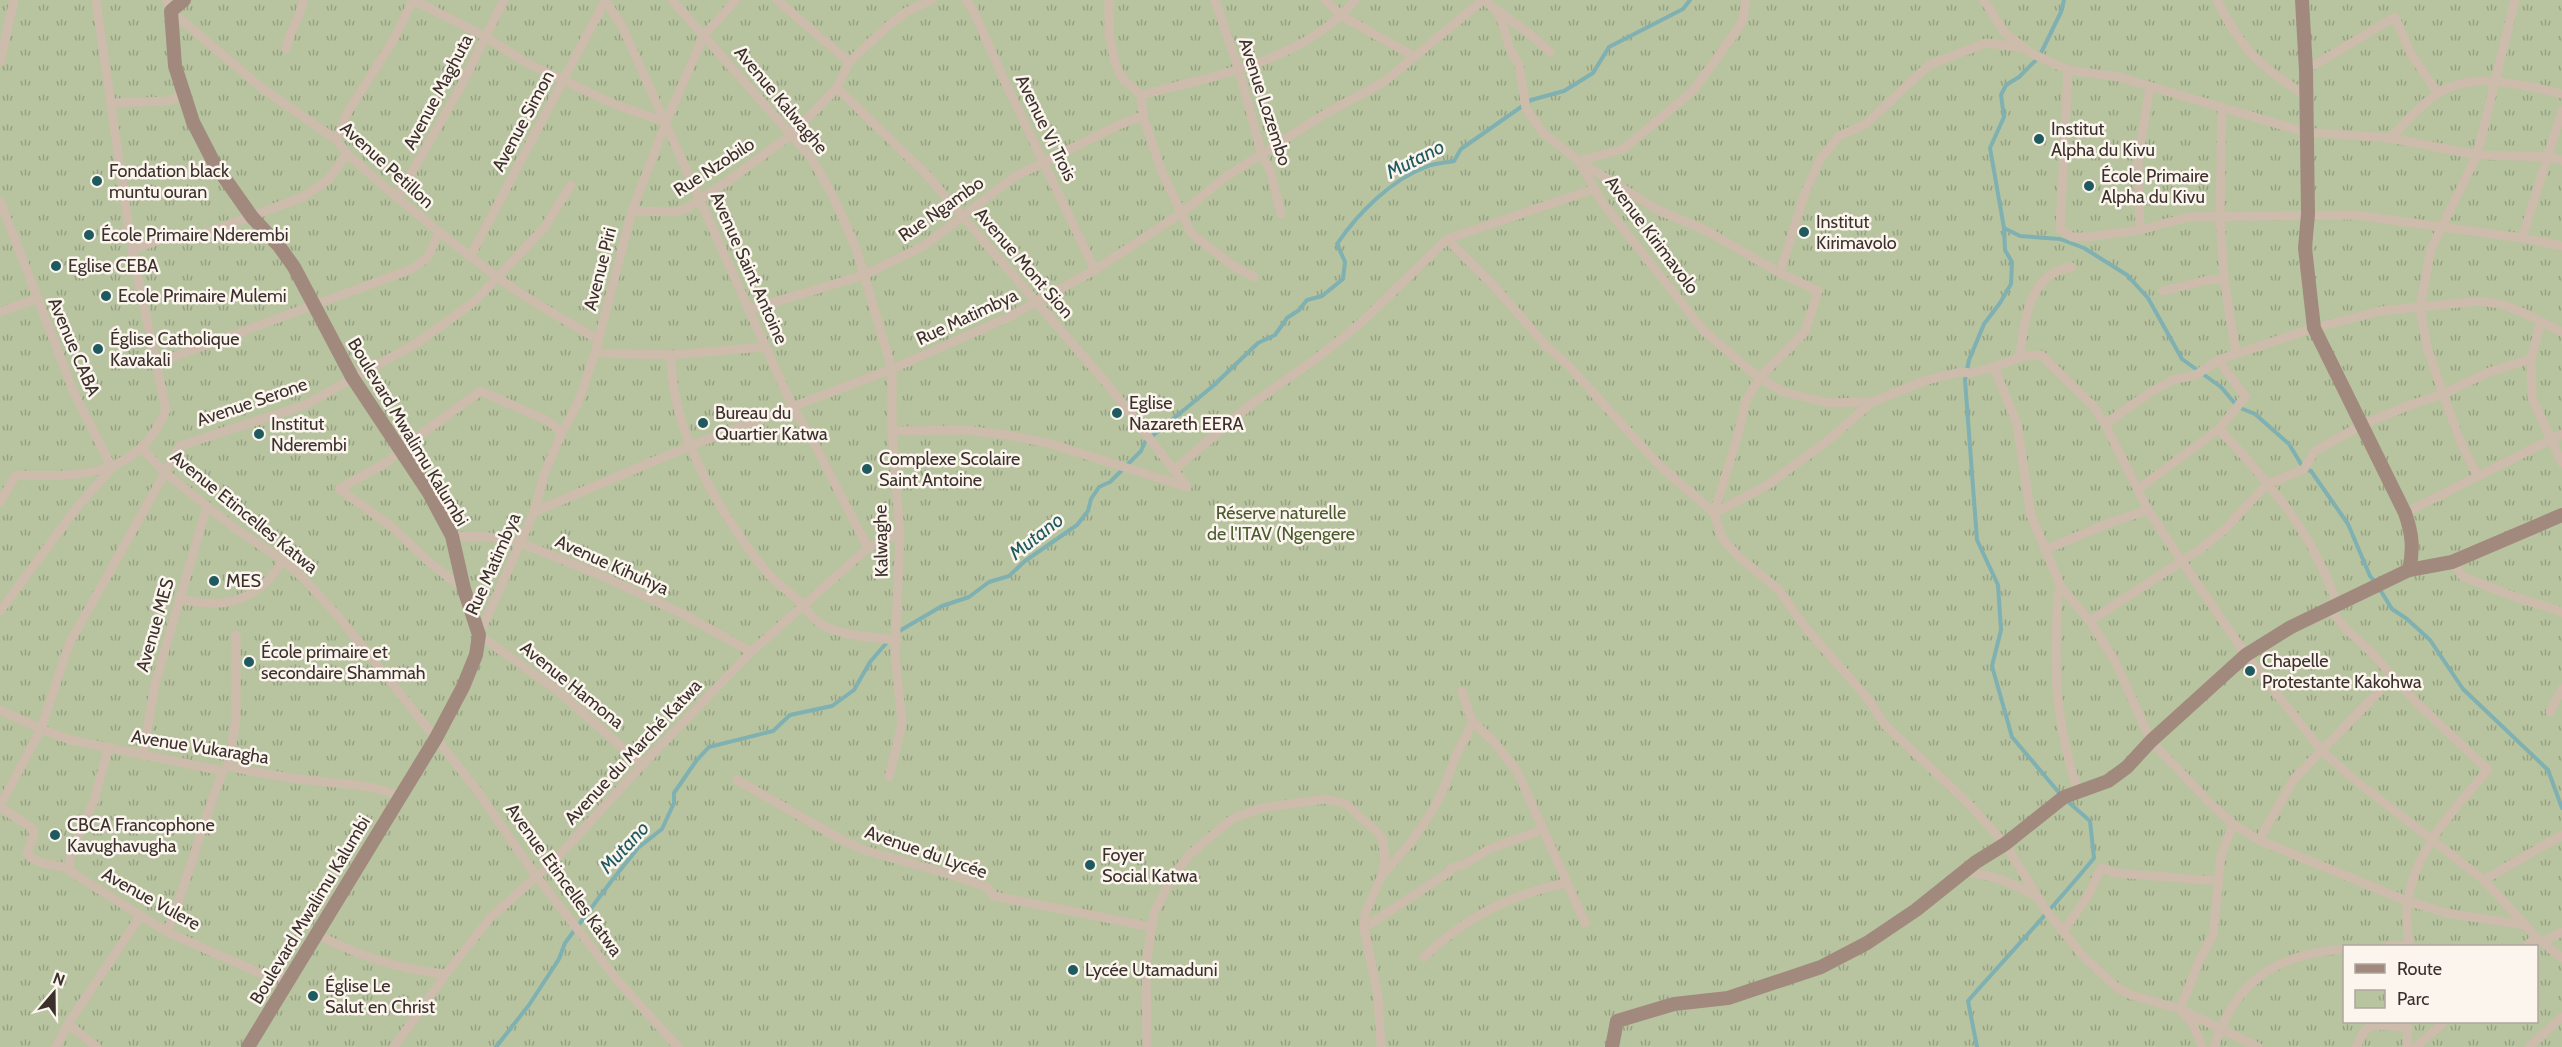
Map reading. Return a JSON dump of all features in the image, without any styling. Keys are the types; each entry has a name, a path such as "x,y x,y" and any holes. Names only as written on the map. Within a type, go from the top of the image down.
{"street":[{"path":"0,62 14,0"},
{"name":"Avenue Etincelles Katwa","path":"96,0 132,250 166,410 160,425 143,448 164,472 237,530 283,560 338,616 477,790 536,876 618,981 678,1047"},
{"path":"169,6 184,0"},
{"path":"285,49 303,0"},
{"path":"337,140 346,113 393,40 413,0 486,37 525,62 616,105 666,122"},
{"name":"Avenue Maghuta","path":"397,198 421,159 504,0"},
{"name":"Avenue Kalwaghe","path":"672,0 810,156 832,194 856,248 892,369"},
{"name":"Avenue Piri","path":"534,512 544,475 562,432 578,403 595,353 632,211 666,122 704,35 736,0"},
{"path":"777,0 849,62"},
{"name":"Rue Nzobilo","path":"632,211 676,212 701,200 790,135 837,88 849,62 906,12 932,0"},
{"name":"Avenue Vi Trois","path":"966,0 973,10 1095,270"},
{"path":"1109,0 1109,33 1115,63 1122,78 1141,95 1143,116 1162,172 1191,232 1224,260 1254,277"},
{"name":"Avenue Lozembo","path":"1215,0 1239,70 1262,155 1270,170 1281,214"},
{"path":"1325,0 1342,16 1413,56"},
{"path":"1141,95 1239,70 1296,45 1327,28 1342,16 1355,0"},
{"name":"Avenue Kirimavolo","path":"1484,0 1496,10 1510,49 1519,65 1526,108 1543,133 1580,161 1594,189 1704,331 1759,378 1784,392 1828,403 1872,402"},
{"name":"Rue Matimbya","path":"479,635 534,512 690,446 892,369 1007,318 1095,270 1183,212 1224,178 1325,114 1384,82 1484,0"},
{"path":"1580,161 1623,149 1693,91 1742,23 1746,0"},
{"path":"1984,0 2005,33 2027,50 2068,70 2119,77 2306,132 2390,138 2477,155 2549,156 2562,160"},
{"path":"2217,0 2240,41 2268,71 2306,96"},
{"path":"2302,0 2306,70 2308,214 2306,271 2314,328 2405,513 2411,532 2413,551 2409,570"},
{"path":"2477,475 2461,443 2427,347 2420,307 2431,249 2477,155 2515,0"},
{"name":"Avenue Simon","path":"471,255 605,1"},
{"name":"Avenue Saint Antoine","path":"605,1 622,26 793,408 815,445 868,548"},
{"name":"Boulevard Mwalimu Kalumbi","path":"169,6 175,66 193,122 214,163 252,217 289,260 352,377 429,493 452,537 464,589 479,635 476,655 463,687 436,738 248,1047"},
{"name":"Avenue Petillon","path":"169,6 263,89 337,140 347,154 439,232 497,277 537,304 599,340"},
{"path":"1496,10 1532,35 1550,52"},
{"path":"2306,70 2395,17 2411,54 2438,93"},
{"path":"1780,273 1805,193 1821,159 1839,136 1866,124 1929,65 1986,43 2027,50"},
{"path":"2068,70 2060,229 2072,237 2140,230 2189,217 2308,214 2355,215 2522,238 2562,246"},
{"path":"2390,138 2421,106 2438,93 2458,84 2496,81 2562,94"},
{"path":"2140,230 2138,159 2150,87"},
{"name":"Avenue Mont Sion","path":"837,88 925,173 1109,386 1187,487 1048,443 1007,435 966,430 892,431"},
{"path":"111,102 168,101 183,94"},
{"path":"2222,107 2220,216 2224,279 2235,354"},
{"path":"2522,238 2562,111"},
{"name":"Rue Ngambo","path":"749,310 864,275 924,246 1014,177 1044,160 1143,116"},
{"path":"132,250 159,240 180,239 252,217 311,191 328,180 347,154"},
{"path":"1580,161 1658,210 1705,230 1780,273 1818,291 1815,308 1805,332 1759,378 1746,401 1714,513"},
{"name":"Avenue Serone","path":"0,807 41,729 69,644 180,446 305,405 417,343 474,302 544,228 571,185"},
{"path":"1174,470 1250,405 1317,358 1362,322 1447,239 1594,189"},
{"name":"Avenue CABA","path":"0,201 75,395 112,468"},
{"path":"157,363 412,269 428,257 439,232"},
{"path":"1447,239 1495,287 1660,466 1714,513 1722,538 1738,556 1779,590 1805,627 1869,700 1885,724 1966,802 2005,844 2046,910 2082,955 2116,987 2132,995 2180,1009 2258,1047"},
{"path":"2020,358 2023,325 2030,301 2048,276 2059,268 2072,267"},
{"path":"2163,291 2208,280 2224,279"},
{"path":"0,312 36,299"},
{"path":"2105,424 2151,392 2175,379 2196,375 2218,360 2314,328 2380,311 2480,301 2501,304 2562,332"},
{"path":"2541,321 2531,359 2532,398 2562,462"},
{"path":"595,353 671,355 765,346"},
{"path":"671,355 673,389 681,424 690,446 724,511 766,571 818,622 853,635 897,640"},
{"path":"1714,513 1766,486 1826,442 1872,402 1915,385 1960,372 1971,373 1994,368 2020,358 2041,355 2049,360 2062,378 2093,406 2105,424 2148,510 2181,560 2246,655 2322,751 2356,781 2484,880 2524,925 2562,958"},
{"path":"2090,621 2202,548 2224,529 2266,485 2304,469 2315,451 2362,425 2443,394 2488,372 2531,359"},
{"path":"2138,489 2219,429 2245,396 2218,360"},
{"path":"1994,368 2017,424 2031,515 2045,550 2061,587 2090,621 2115,661 2151,741 2210,803 2233,824 2259,840 2407,901 2446,913 2524,925"},
{"name":"Kalwaghe","path":"889,777 902,724 896,653 900,533 892,431 892,369"},
{"path":"464,589 430,563 391,526 339,489 388,461 399,450 481,391 548,421 562,432"},
{"path":"2219,429 2239,450 2307,538 2333,606 2347,630 2394,676 2417,703 2488,770 2431,840 2421,858 2407,901 2409,945"},
{"path":"2405,513 2562,434"},
{"path":"0,610 78,506 112,468 143,448"},
{"path":"0,502 16,475 69,477 112,468"},
{"name":"Avenue MES","path":"143,756 155,684 207,506"},
{"path":"2045,550 2148,510"},
{"path":"1612,1047 1617,1021 1674,1004 1728,998 1821,967 1867,943 2005,844 2053,805 2074,792 2108,781 2127,768 2151,741 2246,655 2291,627 2409,570 2452,562 2562,515"},
{"name":"Avenue du Marché Katwa","path":"394,1047 446,974 490,918 556,859 642,765 751,652 868,548 900,533"},
{"name":"Avenue Kihuhya","path":"452,537 489,537 521,543 600,575 683,614 751,652"},
{"path":"180,599 219,604 242,598 259,590 273,577 283,560"},
{"path":"2452,562 2462,576 2562,612"},
{"path":"2061,587 2058,594 2055,677 2059,719 2074,792"},
{"path":"167,932 185,885 202,825 225,769 236,720 236,635"},
{"name":"Avenue Hamona","path":"479,635 558,691 642,765"},
{"path":"2259,840 2295,779 2394,676"},
{"path":"2550,712 2562,689"},
{"path":"1462,691 1472,722 1495,743 1518,773 1585,923"},
{"name":"Avenue Vukaragha","path":"0,710 71,740 108,749 263,775 350,782 379,788 399,796"},
{"path":"1382,875 1401,855 1429,817 1472,722"},
{"path":"68,868 72,851 94,801 108,749"},
{"name":"Avenue du Lycée","path":"737,780 840,839 864,849 913,862 987,887 994,896 1152,927"},
{"path":"1147,1047 1146,964 1154,913 1172,879 1190,854 1232,819 1261,808 1326,799 1346,804 1382,837 1385,857 1382,875 1365,914 1364,928 1378,996 1381,1047"},
{"name":"Avenue Vulere","path":"0,807 32,828 34,834 27,854 34,860 44,865 68,868 167,932 262,974 289,978"},
{"path":"2180,1009 2200,959 2213,935 2221,856 2233,824"},
{"path":"1364,928 1449,872 1451,868 1465,864 1489,849 1542,830"},
{"path":"2484,880 2562,835"},
{"path":"2062,929 2088,896 2101,868 2115,873 2218,881"},
{"path":"1963,872 1984,873 2013,883 2038,898"},
{"path":"1424,957 1446,936 1484,912 1508,900 1566,883"},
{"path":"56,1047 68,1024 141,915"},
{"path":"2529,945 2539,939 2562,932"},
{"path":"317,935 364,956 402,969 446,974"},
{"path":"2214,1047 2220,1029 2234,1002 2259,975 2306,955 2343,949"},
{"path":"2180,1009 2193,1024 2202,1047"},
{"path":"2529,1047 2562,1017"},
{"path":"2416,1047 2443,1023"},
{"path":"68,1024 97,1047"},
{"path":"2356,1047 2365,1030 2375,1025 2408,1024 2407,1047"}],"green space":[{"name":"Réserve naturelle de l'ITAV (Ngengere","path":"0,0 2562,0 2562,1047 0,1047"}],"waterway":[{"name":"Mutano","path":"896,633 942,606 969,597 989,582 1009,576 1025,561 1077,525 1088,511 1091,499 1099,487 1110,482 1141,451 1145,442 1213,386 1258,343 1275,335 1287,318 1299,310 1307,300 1322,296 1343,279 1345,262 1337,244 1365,209 1388,189 1400,180 1429,166 1454,161 1461,149 1531,100 1564,91 1593,73 1609,47 1683,9 1690,0"},
{"path":"2061,795 2012,737 1992,666 2001,630 1998,585 1977,540 1965,380 1969,360 1984,324 2011,284 2012,262 2005,250 2004,228 1990,148 2004,117 2001,95 2006,85 2019,77 2039,57 2061,12 2064,0"},
{"path":"2004,228 2020,236 2060,239 2084,248 2127,275 2148,298 2182,359 2221,387 2238,407 2255,414 2289,444 2304,469 2311,471 2348,524 2370,576 2375,582"},
{"path":"2379,588 2392,609 2430,640 2463,689 2548,770 2562,808"},
{"name":"Mutano","path":"496,1047 529,1005 559,959 565,943 613,879 638,848 662,829 674,803 674,793 696,761 709,747 773,731 790,715 832,706 854,690 870,662 889,640"},
{"path":"1977,1047 1968,1001 2094,858 2090,821 2066,800"}],"place":[{"name":"Institut Alpha du Kivu","path":"2039,139"},
{"name":"Fondation black muntu ouran","path":"97,181"},
{"name":"École Primaire Alpha du Kivu","path":"2089,186"},
{"name":"Institut Kirimavolo","path":"1804,232"},
{"name":"École Primaire Nderembi","path":"89,235"},
{"name":"Eglise CEBA","path":"56,266"},
{"name":"Ecole Primaire Mulemi","path":"106,296"},
{"name":"Église Catholique Kavakali","path":"98,349"},
{"name":"Eglise Nazareth EERA","path":"1117,413"},
{"name":"Bureau du Quartier Katwa","path":"703,423"},
{"name":"Institut Nderembi","path":"259,434"},
{"name":"Complexe Scolaire Saint Antoine","path":"867,469"},
{"name":"MES","path":"214,581"},
{"name":"École primaire et secondaire Shammah","path":"249,662"},
{"name":"Chapelle Protestante Kakohwa","path":"2250,671"},
{"name":"CBCA Francophone Kavughavugha","path":"55,835"},
{"name":"Foyer Social Katwa","path":"1090,865"},
{"name":"Lycée Utamaduni","path":"1073,970"},
{"name":"Église Le Salut en Christ","path":"313,996"}]}
